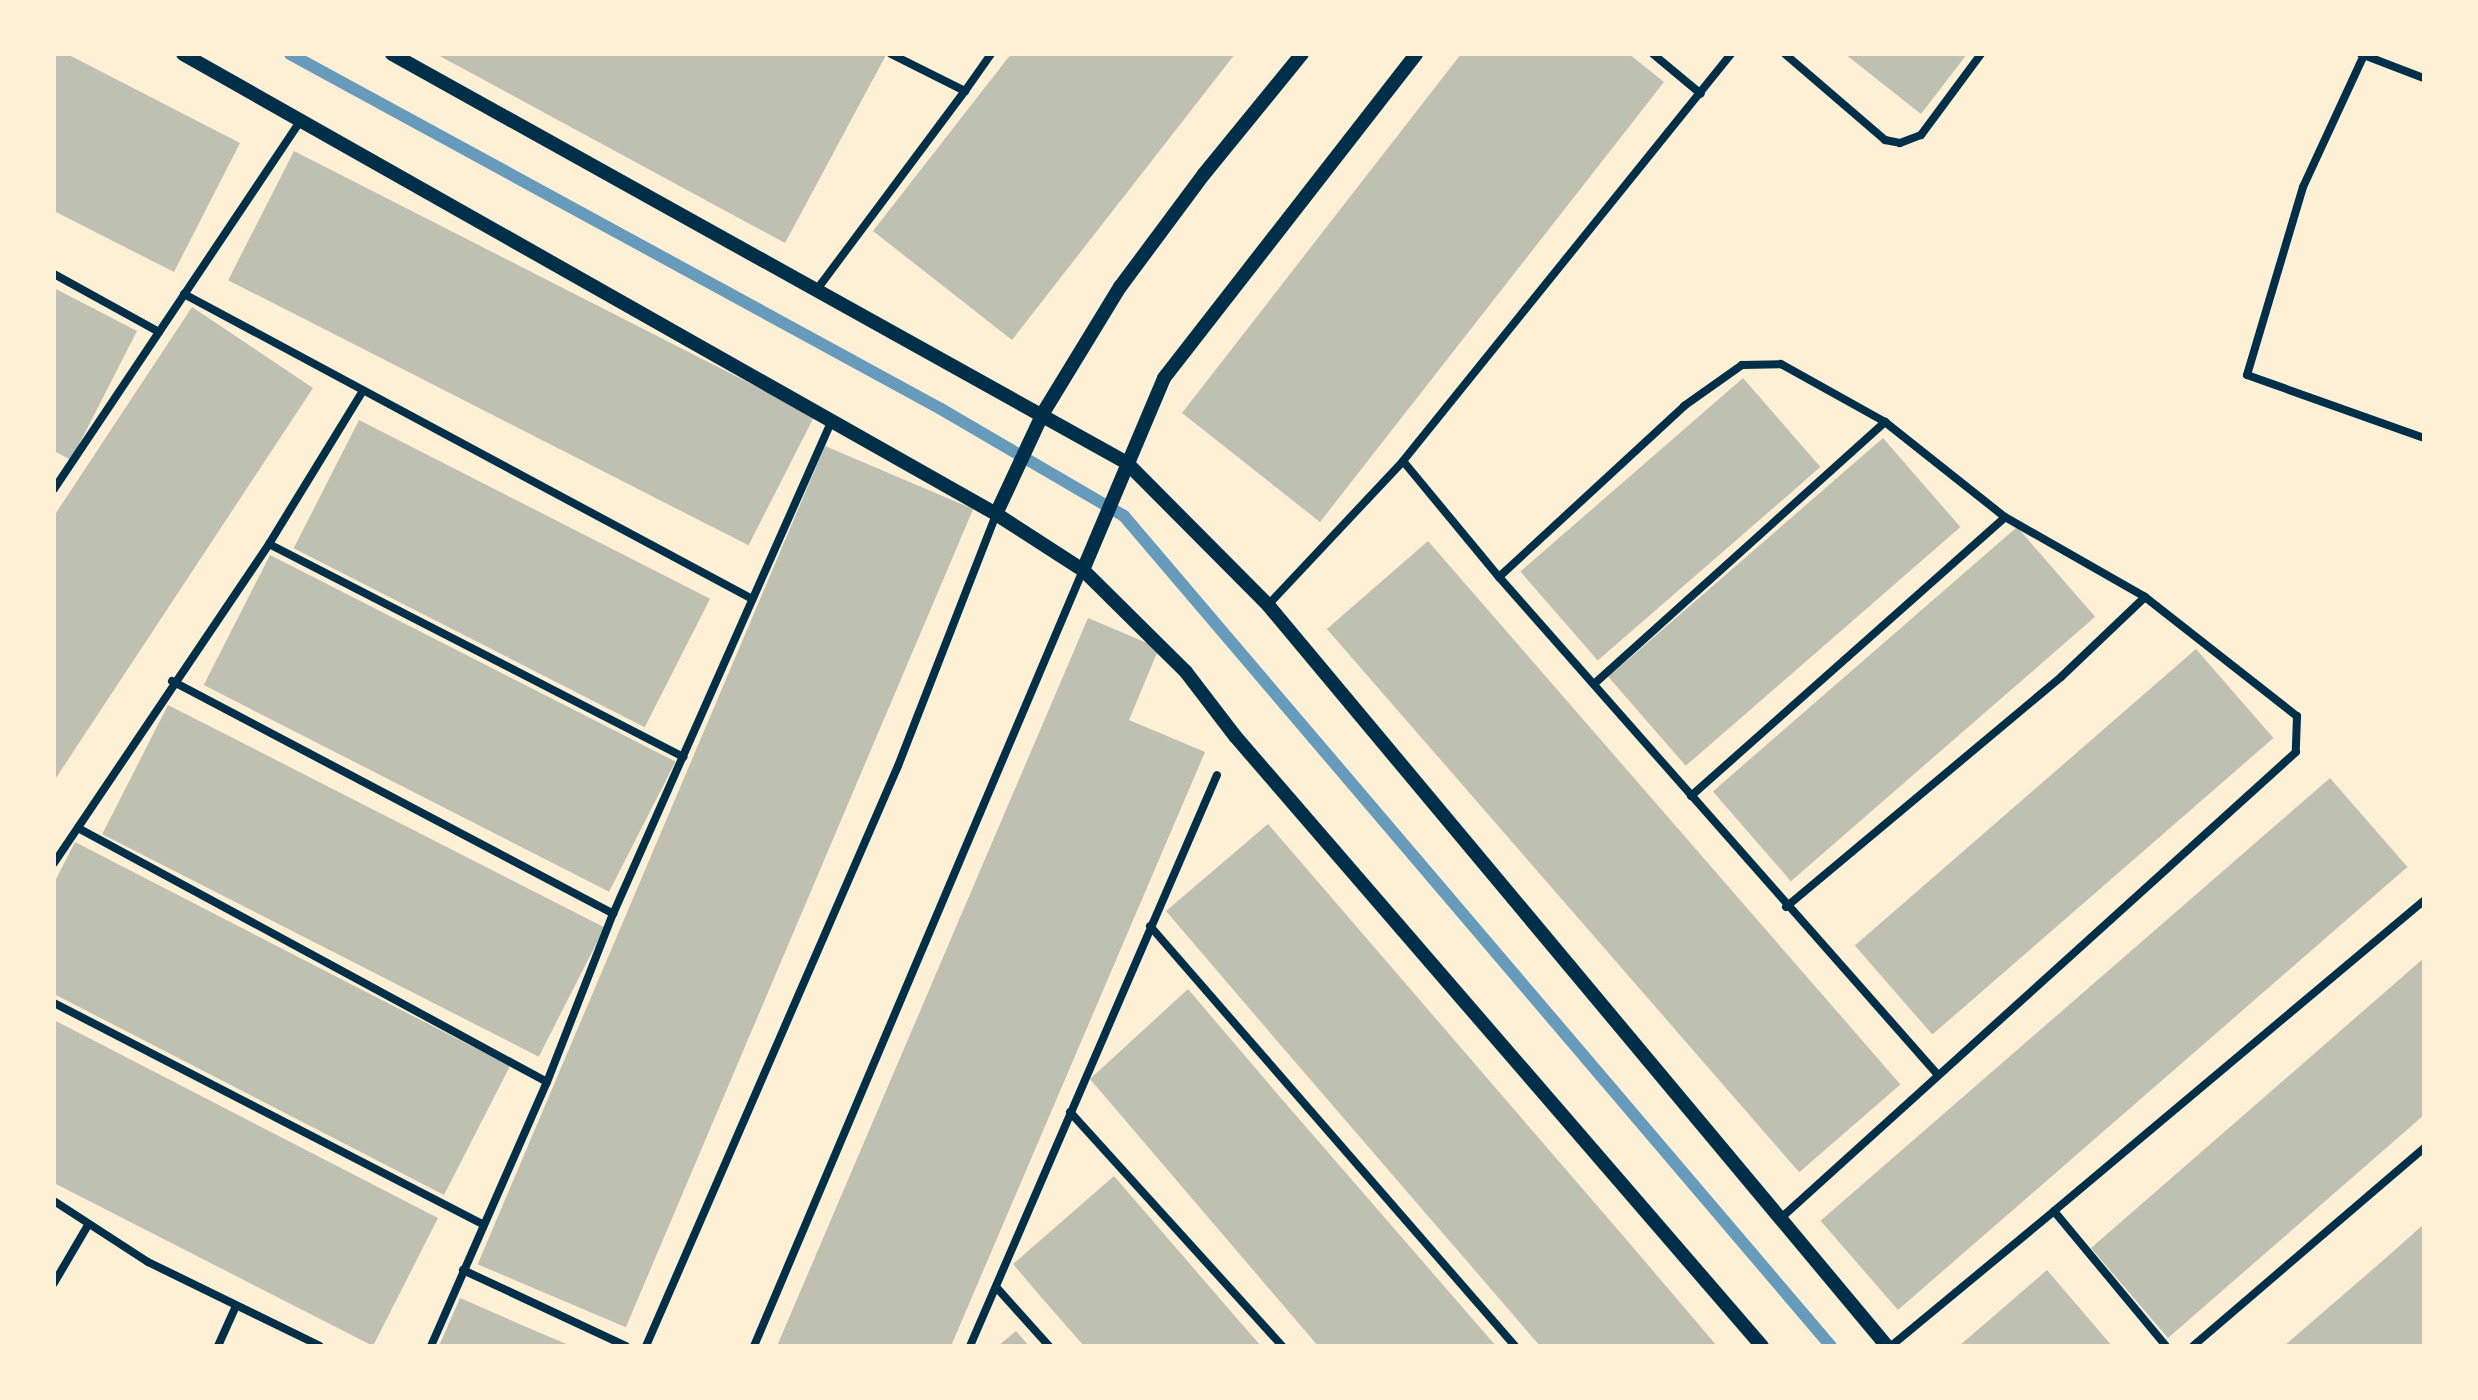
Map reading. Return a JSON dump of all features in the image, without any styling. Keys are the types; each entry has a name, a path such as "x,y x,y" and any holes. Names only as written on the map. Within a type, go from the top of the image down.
{"street":[{"path":"183,54 996,514 1083,570 1186,672 1245,748 1762,1346"},
{"path":"392,54 1043,413 1127,463 1268,605 1889,1346 2424,901"},
{"path":"891,54 965,91"},
{"path":"818,288 991,54"},
{"path":"646,1346 898,766 996,514 1030,438 1120,287 1204,174 1302,54"},
{"path":"754,1346 1164,378 1416,54"},
{"path":"1653,54 1701,94"},
{"path":"1268,605 1403,461 1731,54"},
{"path":"1785,54 1885,140 1900,143 1921,135 1981,54"},
{"path":"2384,64 2391,54"},
{"path":"2424,78 2362,55 2303,187 2247,375 2424,438"},
{"path":"55,484 301,120"},
{"path":"54,274 159,332"},
{"path":"184,294 752,599"},
{"path":"1499,577 1684,406 1742,365 1781,364 1885,422 2005,517 2145,597 2297,716 2296,752 1781,1218"},
{"path":"54,863 172,681 269,544 362,392"},
{"path":"431,1346 547,1082 613,914 832,420"},
{"path":"1594,684 1885,422"},
{"path":"1403,461 1499,577 1786,907 1938,1075"},
{"path":"1691,796 2005,517"},
{"path":"269,544 683,757"},
{"path":"1786,907 2061,677 2145,597"},
{"path":"172,681 613,914"},
{"path":"970,1346 1217,775"},
{"path":"78,828 547,1082"},
{"path":"1150,926 1515,1346"},
{"path":"54,1003 482,1224"},
{"path":"1070,1112 1282,1346"},
{"path":"2193,1346 2424,1148"},
{"path":"54,1201 88,1225 236,1306 320,1346"},
{"path":"2054,1211 2166,1346"},
{"path":"54,1283 88,1225"},
{"path":"463,1270 626,1346"},
{"path":"997,1288 1049,1346"},
{"path":"218,1346 236,1306"}],"building":[{"path":"54,54 67,54 240,143 174,272 54,211"},
{"path":"436,54 883,54 886,55 785,243"},
{"path":"1011,54 1235,54 1012,340 873,231"},
{"path":"1461,54 1629,54 1664,82 1320,522 1182,413"},
{"path":"1845,54 1967,54 1921,114"},
{"path":"294,151 814,416 749,545 228,280"},
{"path":"54,288 137,331 71,460 54,451"},
{"path":"192,307 313,388 54,781 54,516"},
{"path":"1743,378 1820,467 1598,661 1520,572"},
{"path":"359,420 710,599 645,727 294,548"},
{"path":"1883,438 1960,527 1686,766 1608,677"},
{"path":"825,446 973,509 626,1327 478,1264"},
{"path":"2017,527 2095,617 1791,881 1713,791"},
{"path":"1428,541 1900,1084 1799,1172 1327,629"},
{"path":"270,555 675,762 609,892 204,685"},
{"path":"1088,618 1159,648 1129,720 1205,752 951,1346 777,1346"},
{"path":"2196,649 2273,738 1932,1035 1855,946"},
{"path":"168,705 605,927 539,1057 102,834"},
{"path":"2330,778 2407,867 1898,1310 1821,1221"},
{"path":"1268,824 1717,1346 1540,1346 1266,1028 1166,911"},
{"path":"75,842 510,1066 444,1195 54,994 54,883"},
{"path":"2424,958 2424,1115 2168,1338 2091,1248"},
{"path":"1188,989 1496,1346 1318,1346 1090,1079"},
{"path":"54,1020 438,1218 373,1346 54,1183"},
{"path":"1114,1176 1261,1346 1084,1346 1041,1297 1013,1264"},
{"path":"2424,1224 2424,1346 2284,1346 2387,1257"},
{"path":"2047,1270 2112,1346 1959,1346 1995,1315"},
{"path":"460,1298 531,1329 571,1346 439,1346"},
{"path":"1016,1331 1029,1346 998,1346"}],"waterway":[{"path":"290,54 941,409 1124,516 1831,1346"}]}
